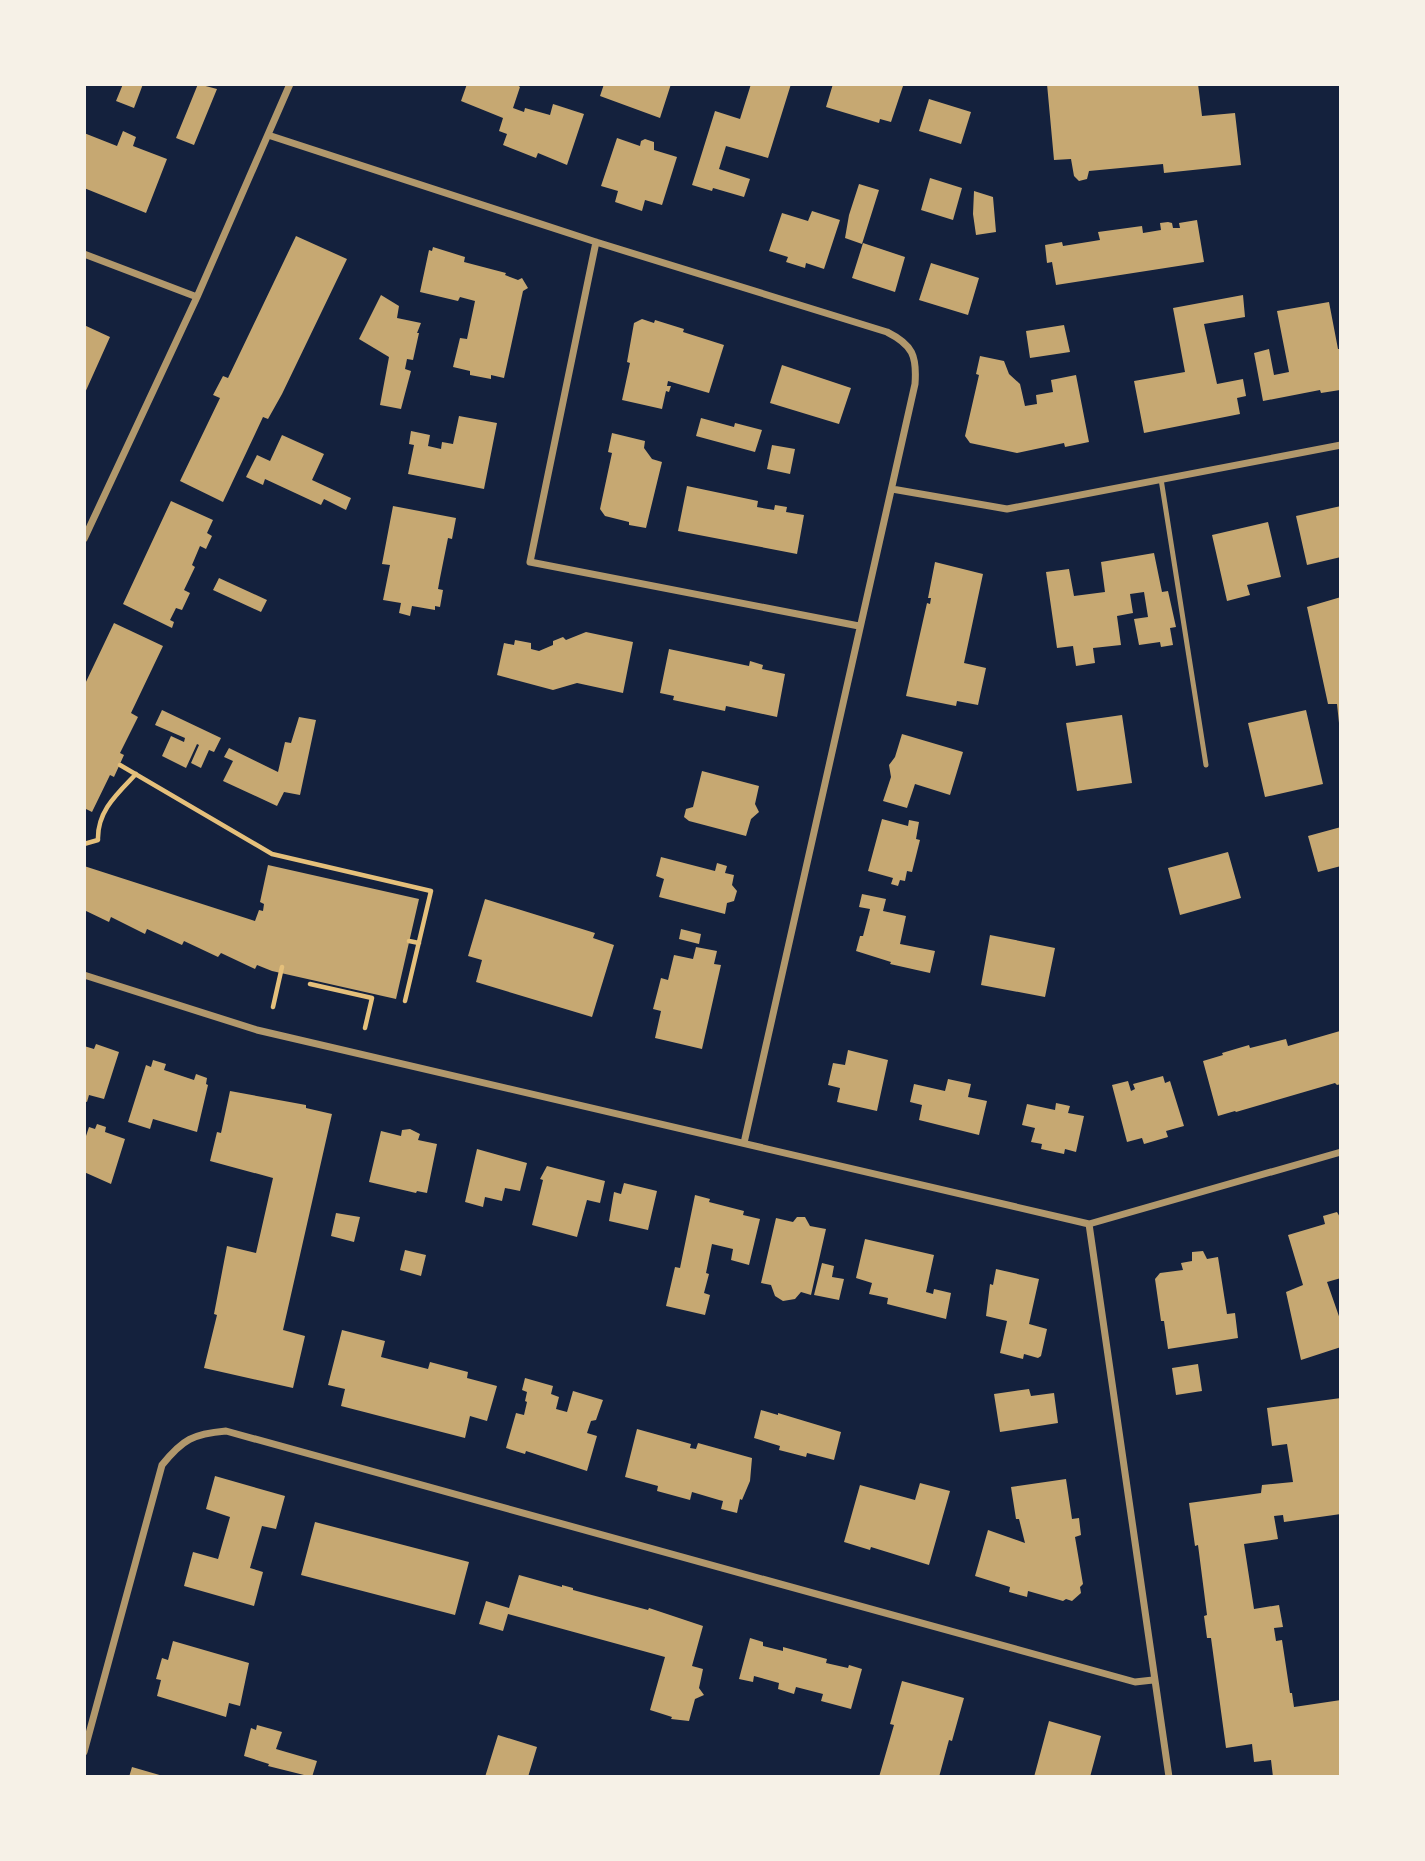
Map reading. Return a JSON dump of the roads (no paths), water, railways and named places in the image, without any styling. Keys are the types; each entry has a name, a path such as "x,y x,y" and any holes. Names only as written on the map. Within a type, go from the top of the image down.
{"street":[{"path":"84,540 197,297 290,84"},
{"path":"268,135 596,242 887,332 904,342 912,352 917,365 915,384 744,1143"},
{"path":"596,242 530,562 859,626"},
{"path":"84,254 197,297"},
{"path":"892,489 1007,509 1341,445"},
{"path":"84,975 257,1030 1089,1224 1341,1152"},
{"path":"1089,1224 1169,1777"},
{"path":"84,1752 162,1465 179,1444 200,1434 226,1431 1135,1682 1153,1680"}],"lane":[{"path":"1161,480 1206,765"}]}
